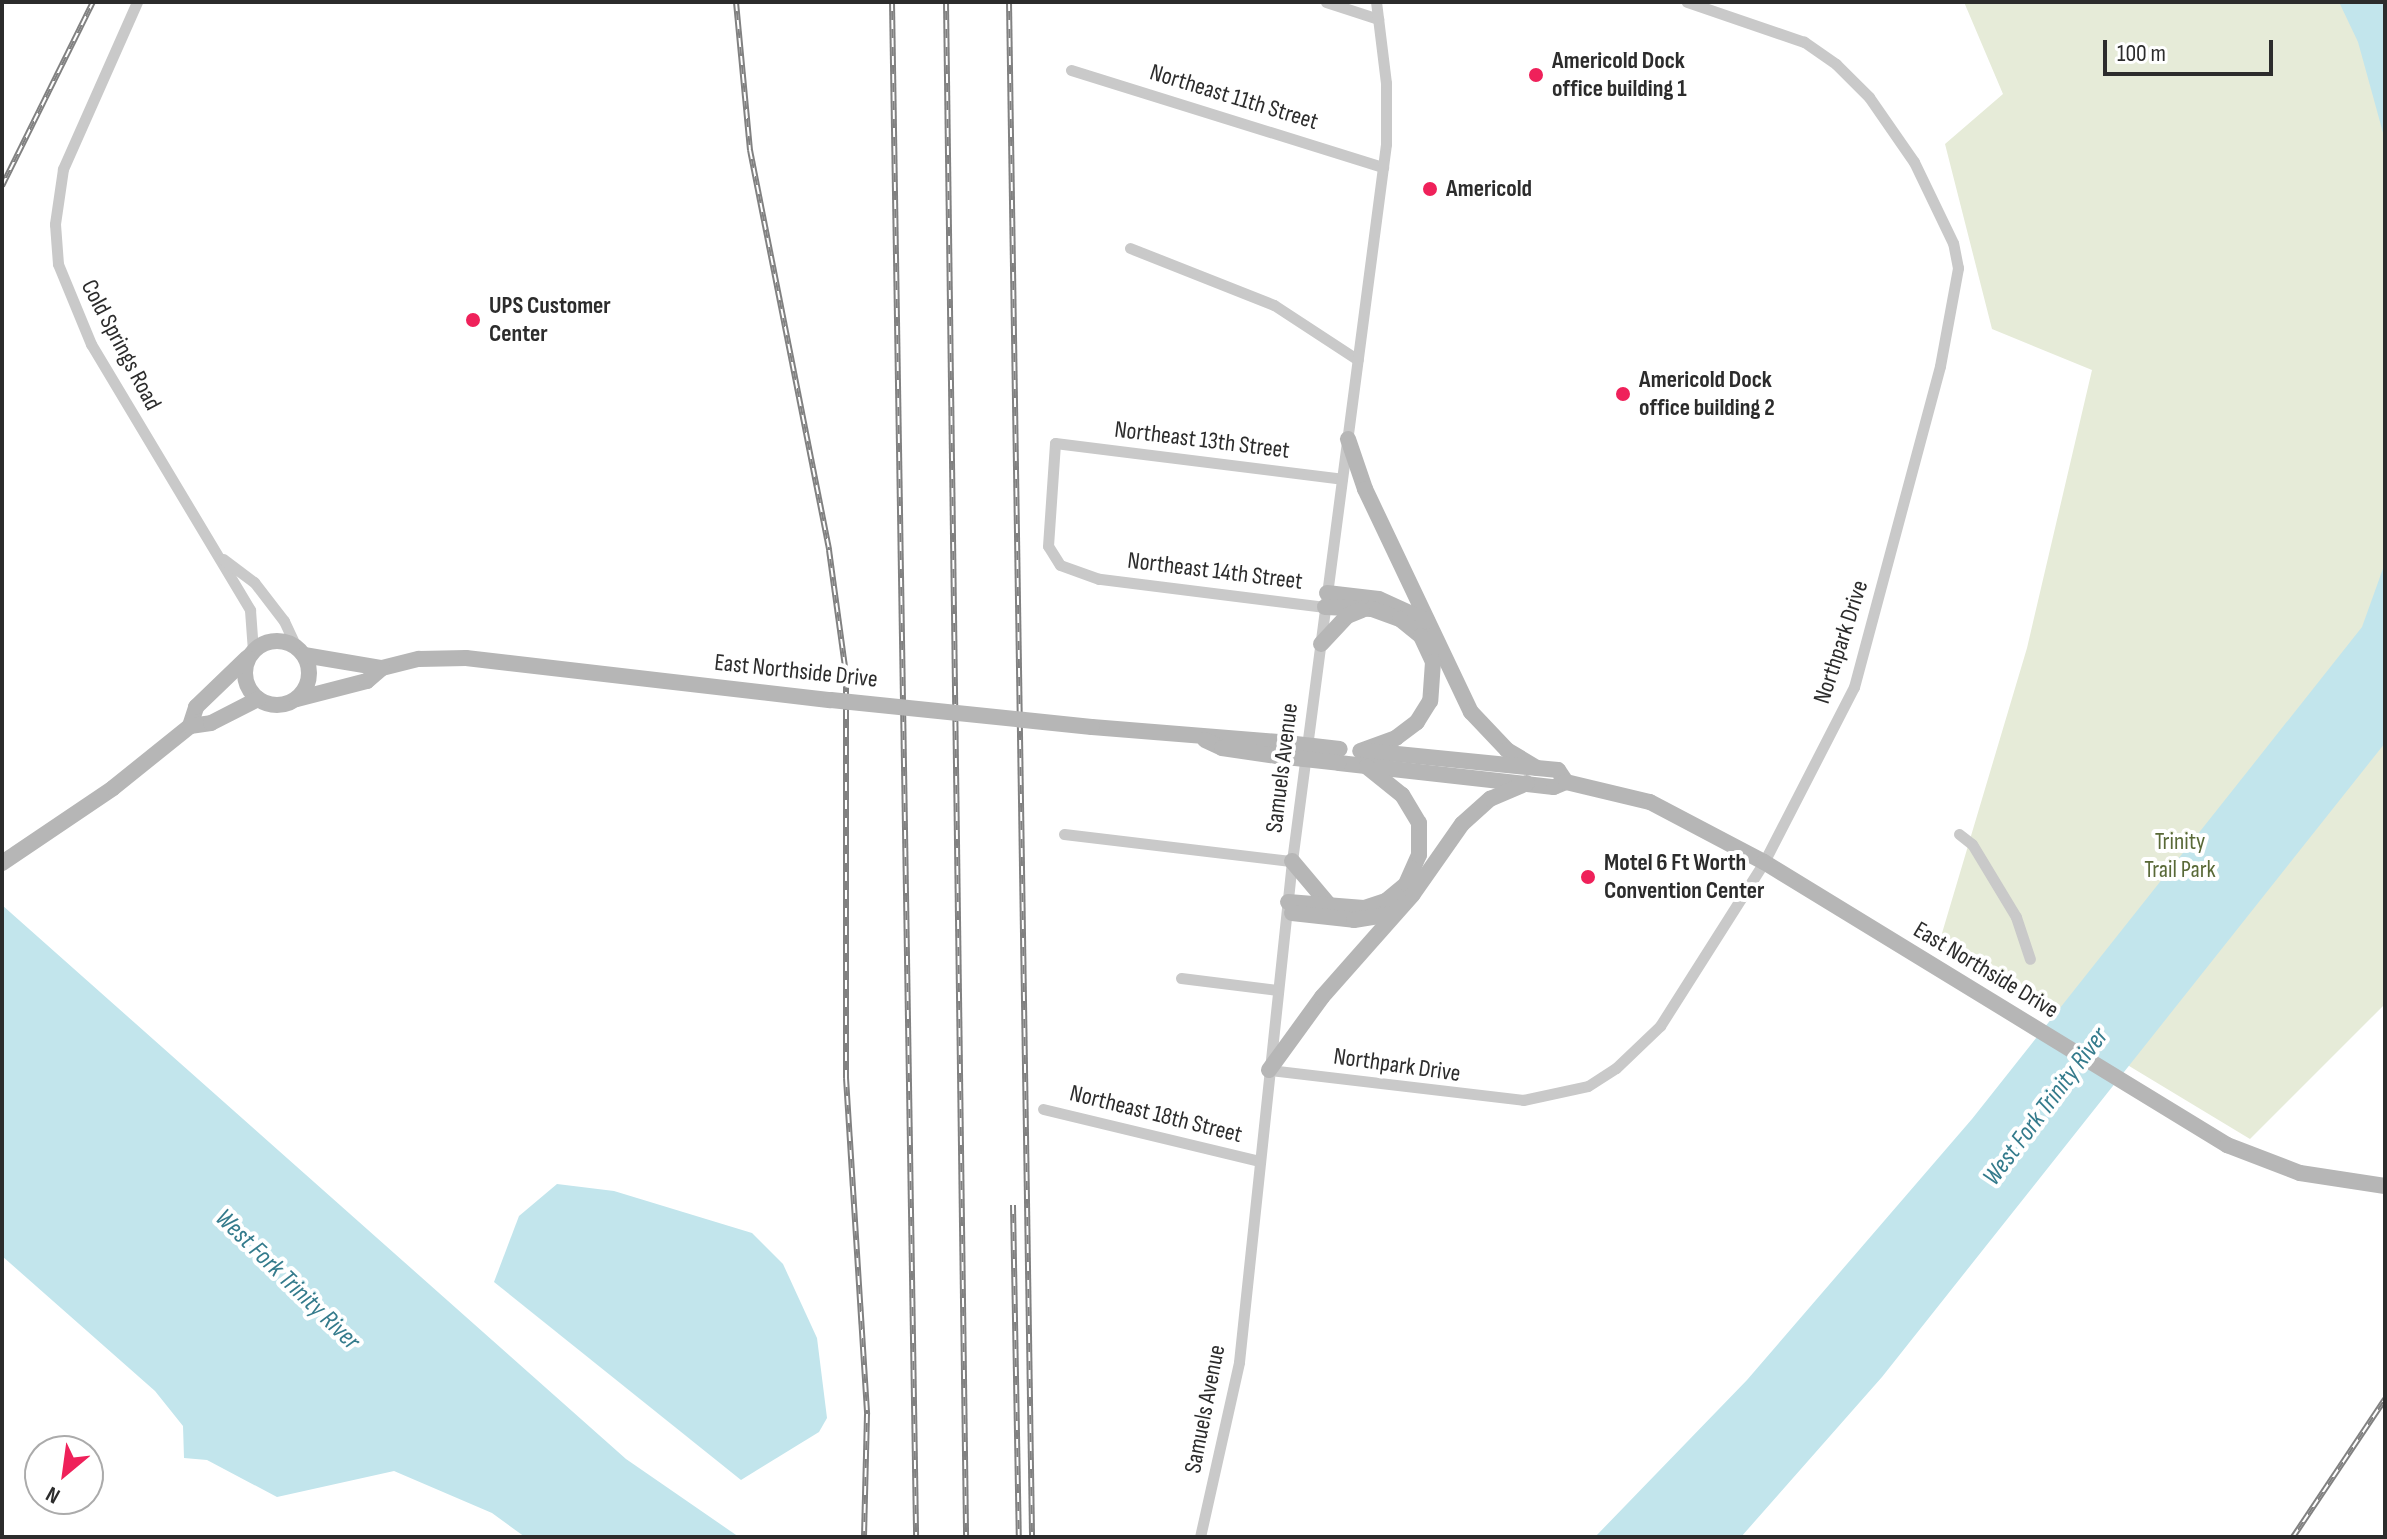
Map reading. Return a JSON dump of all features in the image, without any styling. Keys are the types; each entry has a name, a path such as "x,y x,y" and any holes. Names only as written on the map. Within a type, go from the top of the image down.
{"street":[{"name":"Cold Springs Road","path":"137,2 63,169 55,224 58,264 91,344 222,558 229,582 250,610 251,654"},
{"path":"1326,2 1378,19"},
{"name":"Samuels Avenue","path":"1200,1537 1239,1362 1292,861 1383,167 1387,98 1376,2"},
{"name":"Northpark Drive","path":"1269,1070 1520,1100 1588,1086 1636,1052 1660,1026 1764,862 1839,720 1868,647 1940,366 1958,268 1953,243 1914,162 1869,97 1846,74 1804,42 1687,2"},
{"name":"Northeast 11th Street","path":"1071,70 1383,167"},
{"path":"1130,248 1274,305 1358,360"},
{"path":"1269,1070 1474,811 1533,775 1471,712 1427,621 1348,439"},
{"name":"Northeast 13th Street","path":"1055,443 1342,479"},
{"name":"Northeast 14th Street","path":"1055,443 1048,546 1060,565 1099,579 1326,600"},
{"name":"Cold Springs Road","path":"222,558 254,582 284,621 300,651"},
{"path":"1326,600 1379,599 1427,621"},
{"path":"1287,907 1364,908 1386,901 1406,884 1419,855 1415,814 1391,785 1362,758 1417,722 1434,681 1427,647 1412,627 1385,612 1326,600"},
{"path":"1321,644 1347,616 1364,609"},
{"path":"2,863 88,805 190,726 211,723 258,699 283,706 297,699 310,675 300,651 276,641 251,654 196,707 190,726"},
{"name":"East Northside Drive","path":"300,651 382,668 419,659 466,658 1205,740 1224,735 1277,749 1533,775 1554,787 1566,782 1650,802 1764,862 2198,1127 2285,1169 2385,1186"},
{"path":"251,654 244,676 258,699"},
{"name":"East Northside Drive","path":"297,699 367,681 382,668"},
{"path":"1064,834 1292,861 1332,907"},
{"path":"1959,834 1972,844 2016,917 2030,959"},
{"path":"1287,907 1354,920 1393,914"},
{"path":"1181,978 1277,990"},
{"name":"Northeast 18th Street","path":"1043,1109 1260,1161"}],"green space":[{"name":"Trinity Trail Park","path":"1964,2 2385,2 2385,1004 2250,1139 1937,950 2027,648 2092,370 1992,329 1945,144 2003,94"}],"water":[{"path":"2339,2 2385,2 2385,140 2358,42"},
{"name":"West Fork Trinity River","path":"2385,563 2385,743 1882,1377 1741,1537 1595,1537 1747,1380 1972,1119 2362,627"},
{"name":"West Fork Trinity River","path":"2,905 626,1459 739,1537 525,1537 492,1513 394,1471 277,1497 207,1460 184,1458 183,1426 155,1391 2,1256"},
{"path":"557,1184 614,1191 752,1233 783,1264 817,1338 827,1418 819,1432 741,1480 494,1282 519,1216"}],"railway":[{"path":"2,186 93,2"},
{"path":"736,2 750,150 829,550 846,674 846,1078 867,1414 864,1537"},
{"path":"892,2 916,1537"},
{"path":"946,2 966,1537"},
{"path":"1009,2 1032,1537"},
{"path":"1013,1205 1019,1537"},
{"path":"2293,1537 2385,1399"}],"place":[{"name":"Americold Dock office building 1","path":"1536,75"},
{"name":"Americold","path":"1430,189"},
{"name":"UPS Customer Center","path":"473,320"},
{"name":"Americold Dock office building 2","path":"1623,394"},
{"name":"Motel 6 Ft Worth Convention Center","path":"1588,877"}]}
